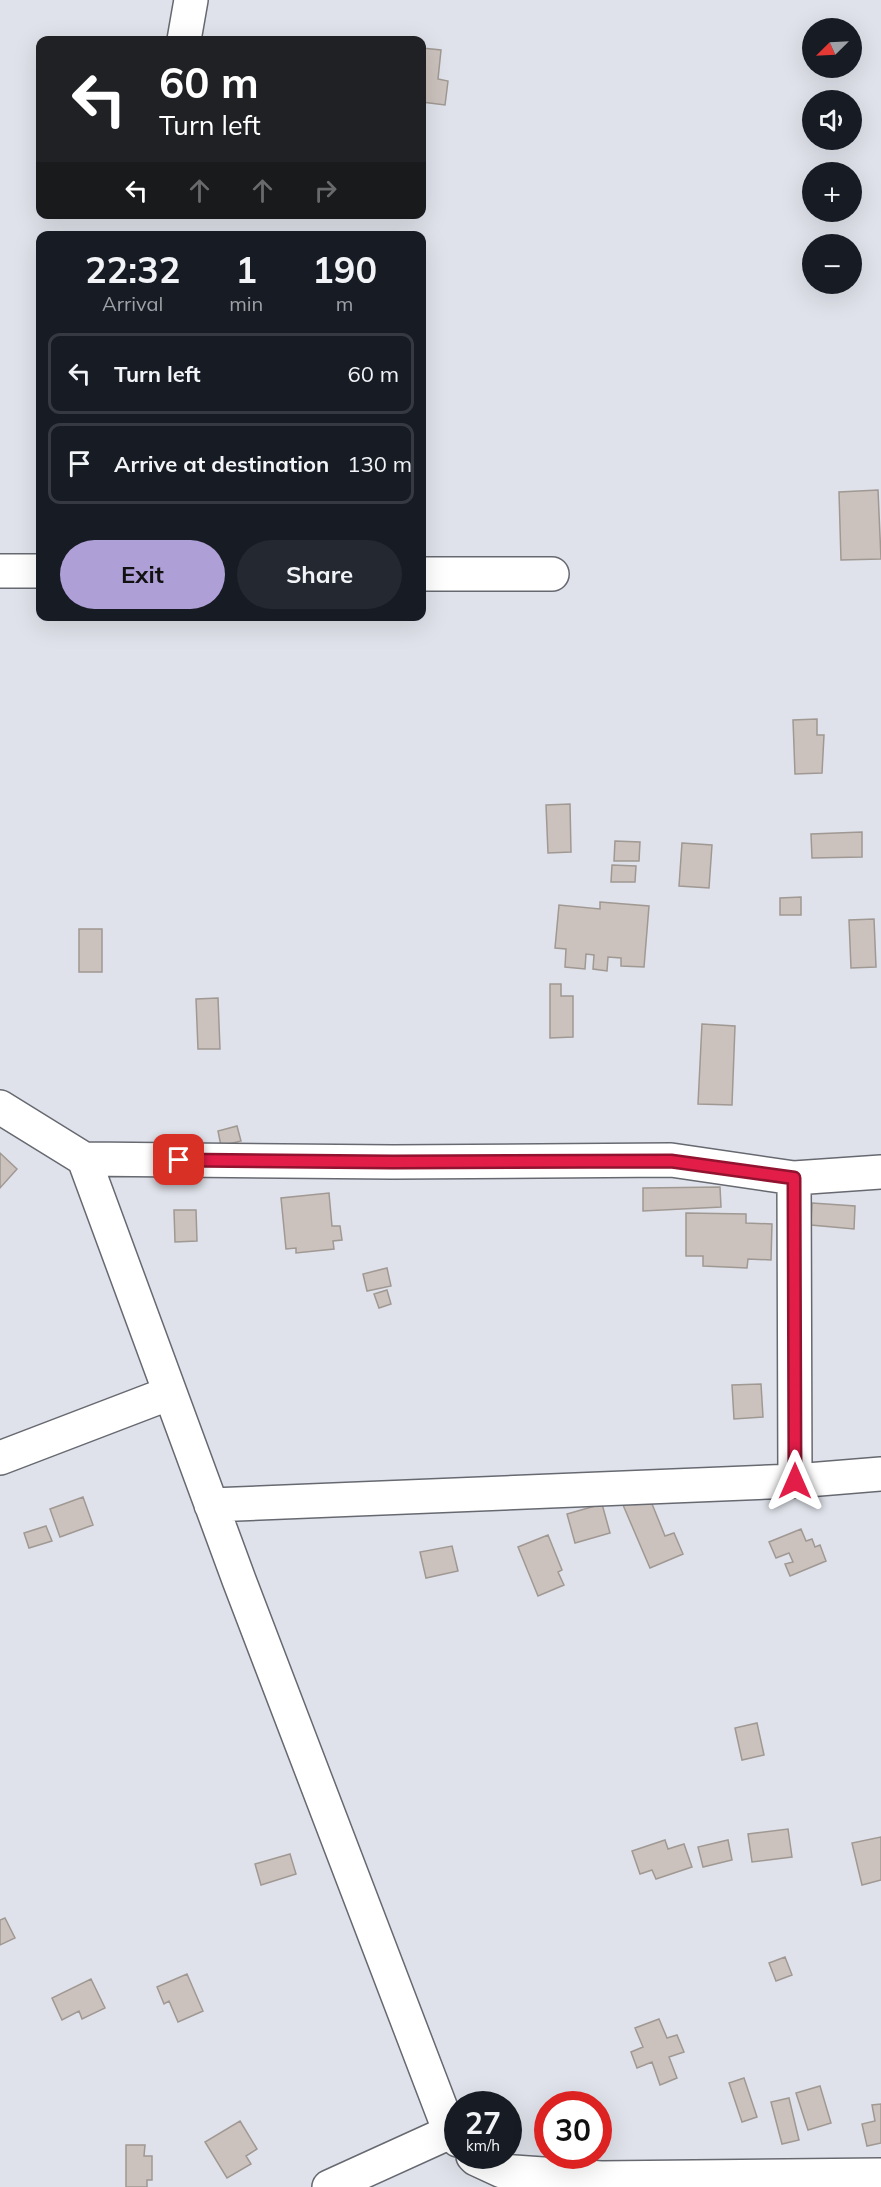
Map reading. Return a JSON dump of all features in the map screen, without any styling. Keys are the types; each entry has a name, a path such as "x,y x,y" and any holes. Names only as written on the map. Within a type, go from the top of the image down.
{"street":[{"path":"185,36 191,0"},
{"path":"0,571 36,572"},
{"path":"426,574 552,574"},
{"path":"0,1107 84,1159 382,1162 671,1161 794,1178 881,1172"},
{"path":"84,1159 211,1505 444,2110"},
{"path":"794,1178 795,1481"},
{"path":"0,1458 170,1393"},
{"path":"211,1505 795,1481 881,1474"},
{"path":"329,2187 444,2140"},
{"path":"498,2169 601,2178 881,2175"}],"building":[{"path":"426,48 441,50 438,79 448,81 445,105 426,103"},
{"path":"878,490 881,559 841,560 839,492"},
{"path":"817,719 817,735 824,735 822,773 795,774 793,720"},
{"path":"570,804 571,852 548,853 546,805"},
{"path":"862,832 862,857 812,858 811,834"},
{"path":"615,841 640,842 639,861 614,861"},
{"path":"682,843 712,845 709,888 679,886"},
{"path":"612,865 636,866 635,882 611,882"},
{"path":"801,897 801,915 780,915 780,898"},
{"path":"600,902 649,906 644,967 621,966 621,958 608,957 607,971 593,969 594,955 586,954 585,969 565,967 566,949 555,948 559,905 600,909"},
{"path":"874,919 876,967 851,968 849,920"},
{"path":"79,929 102,929 102,972 79,972"},
{"path":"550,984 561,984 561,996 573,996 573,1037 550,1038"},
{"path":"218,998 220,1049 198,1049 196,999"},
{"path":"702,1024 735,1026 732,1105 698,1104"},
{"path":"237,1126 241,1141 221,1146 218,1131"},
{"path":"0,1153 17,1169 0,1188"},
{"path":"720,1187 721,1207 643,1211 643,1188"},
{"path":"329,1193 332,1226 340,1226 342,1240 333,1241 334,1249 296,1253 296,1248 286,1249 281,1198"},
{"path":"812,1203 855,1206 854,1229 811,1225"},
{"path":"174,1210 196,1210 197,1241 175,1242"},
{"path":"686,1213 746,1214 746,1223 772,1224 771,1260 748,1259 747,1268 703,1266 703,1256 686,1256"},
{"path":"387,1268 391,1286 367,1291 363,1274"},
{"path":"387,1290 391,1304 379,1308 374,1294"},
{"path":"761,1384 763,1417 734,1419 732,1385"},
{"path":"648,1494 665,1536 674,1533 683,1554 650,1568 623,1505"},
{"path":"83,1497 93,1525 60,1537 50,1509"},
{"path":"602,1504 610,1533 575,1543 567,1514"},
{"path":"46,1526 52,1541 29,1548 24,1533"},
{"path":"801,1529 806,1541 812,1539 815,1547 820,1545 826,1561 790,1576 785,1564 793,1562 789,1553 776,1558 769,1542"},
{"path":"548,1535 562,1570 558,1572 564,1585 538,1596 518,1547"},
{"path":"452,1546 458,1571 426,1578 420,1552"},
{"path":"757,1723 764,1755 742,1760 735,1728"},
{"path":"788,1829 792,1857 752,1862 748,1834"},
{"path":"881,1837 881,1880 862,1885 852,1843"},
{"path":"665,1840 668,1849 684,1844 692,1867 656,1879 652,1870 640,1874 632,1851"},
{"path":"728,1840 732,1860 703,1867 698,1847"},
{"path":"290,1854 296,1874 261,1885 255,1864"},
{"path":"5,1918 15,1938 0,1945 0,1920"},
{"path":"785,1957 792,1975 776,1981 769,1963"},
{"path":"187,1974 203,2011 178,2022 169,2001 164,2004 157,1987"},
{"path":"91,1979 105,2008 82,2019 79,2011 62,2020 52,1998"},
{"path":"659,2019 667,2038 677,2035 684,2052 669,2057 677,2078 660,2085 652,2062 637,2068 631,2052 643,2047 635,2028"},
{"path":"744,2078 757,2117 742,2122 729,2083"},
{"path":"820,2086 831,2123 808,2130 796,2093"},
{"path":"789,2098 799,2140 782,2144 771,2102"},
{"path":"881,2104 881,2143 867,2146 862,2124 875,2121 872,2105"},
{"path":"240,2121 257,2149 246,2156 251,2164 227,2178 205,2142"},
{"path":"126,2145 145,2145 144,2156 152,2156 152,2180 147,2180 147,2187 126,2187"}],"route":[{"path":"179,1160 671,1161 794,1178 795,1481"}]}
